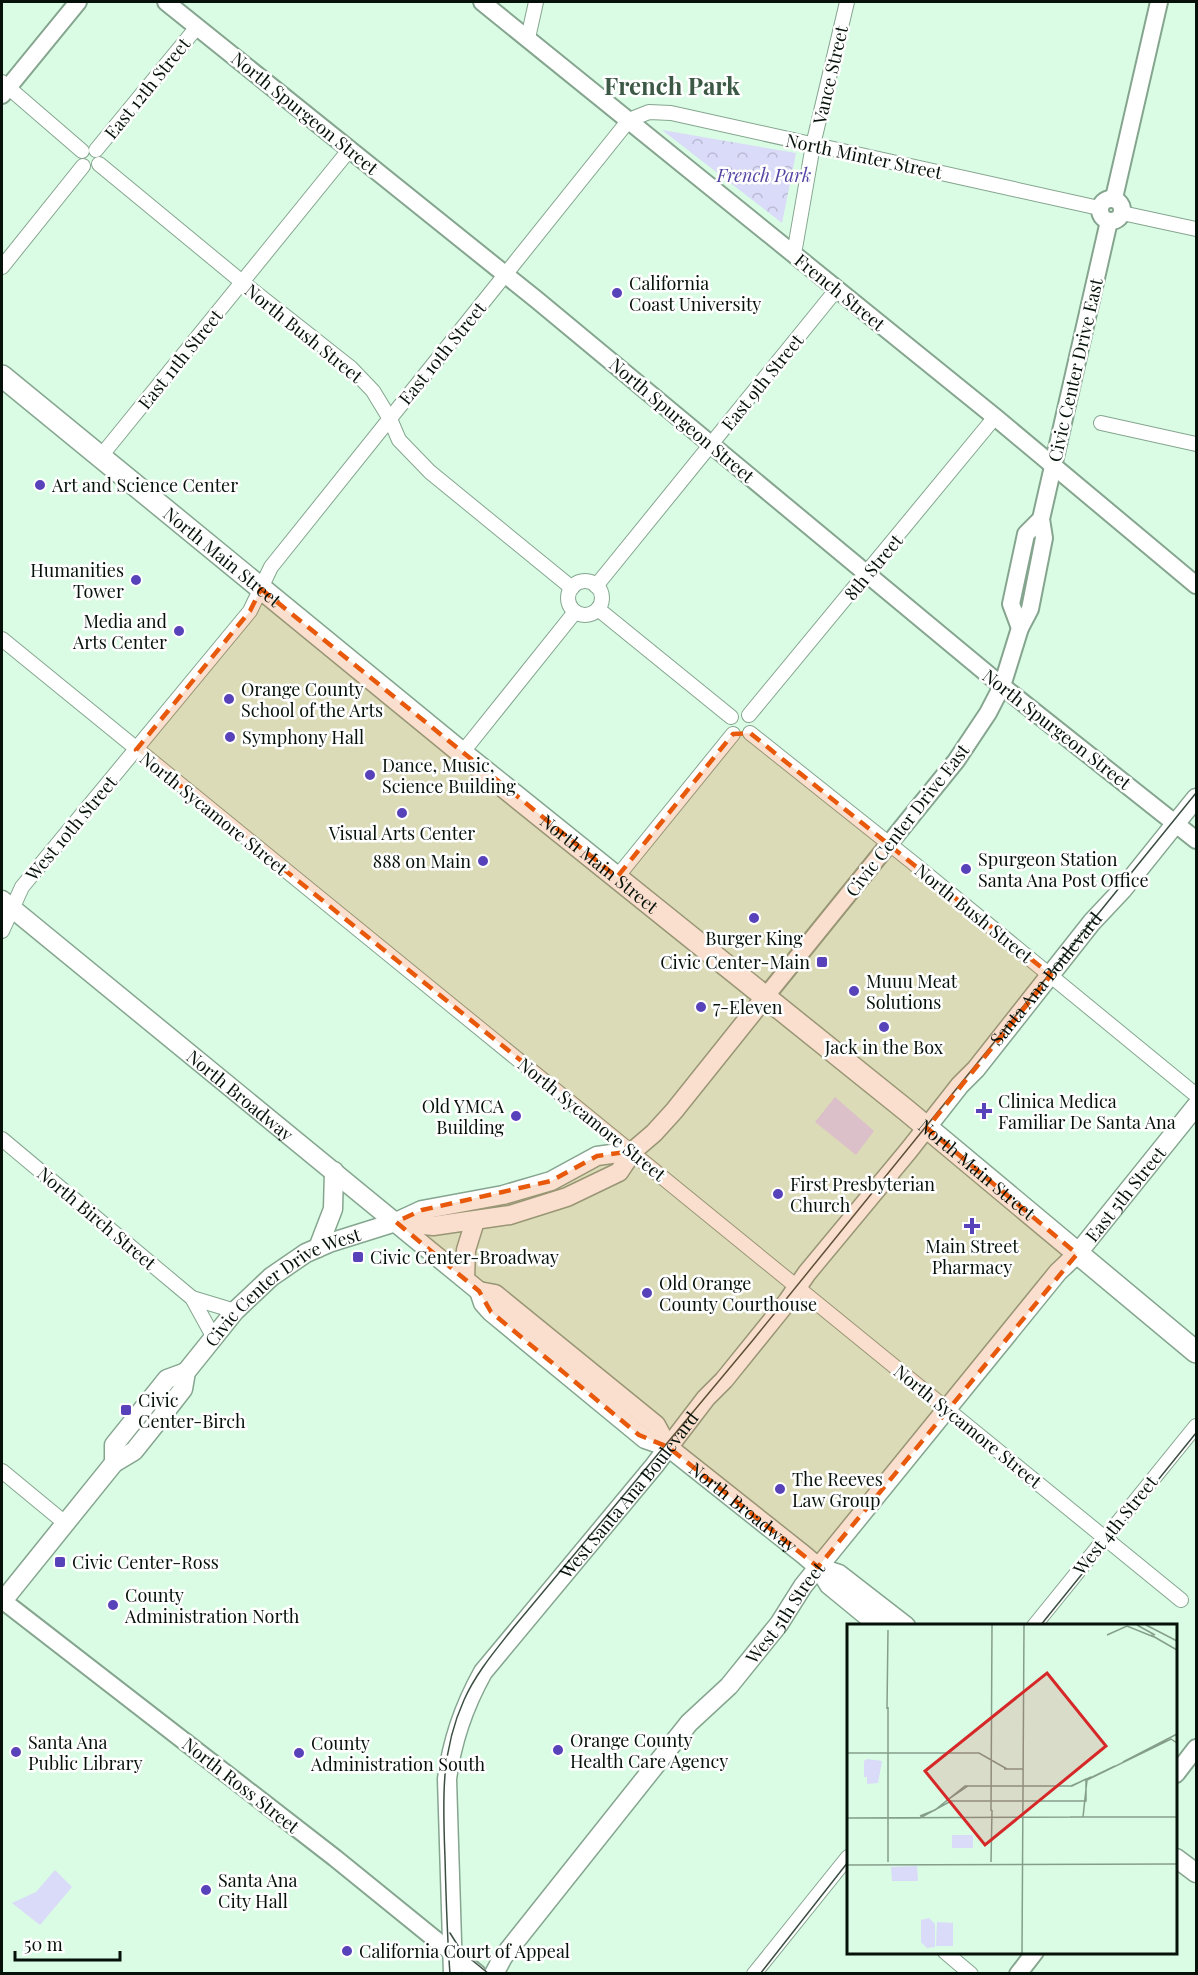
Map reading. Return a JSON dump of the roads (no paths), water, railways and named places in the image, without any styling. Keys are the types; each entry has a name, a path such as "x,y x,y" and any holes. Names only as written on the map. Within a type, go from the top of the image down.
{"main road":[{"name":"North Main Street","path":"2,376 462,753 766,996 1197,1352"},
{"name":"Santa Ana Boulevard","path":"968,1077 1092,922 1123,889 1197,798"},
{"name":"North Broadway","path":"7,905 472,1285 483,1304 491,1312 599,1402 645,1439 668,1447 818,1567 829,1585 877,1624"},
{"name":"Civic Center Drive West","path":"396,1222 433,1226 510,1215 567,1197 619,1172 633,1152 674,1111 766,996"},
{"name":"West Santa Ana Boulevard","path":"453,1974 447,1779 453,1745 469,1696 483,1672 506,1642 723,1380 968,1077"},
{"name":"East 5th Street","path":"1077,1254 1197,1106"},
{"name":"Civic Center Drive West","path":"2,1601 66,1523 114,1454 134,1451 183,1389 186,1372 236,1311 272,1277 306,1253 364,1231 396,1222 422,1210 503,1196 551,1181 597,1156 633,1152"},
{"path":"318,1248 333,1209 334,1171"},
{"path":"472,1285 466,1250 475,1221"},
{"name":"West 5th Street","path":"494,1974 503,1957 689,1723 729,1686 779,1624 802,1586 1058,1272 1077,1254"},
{"name":"North Broadway","path":"818,1567 839,1574 903,1624"},
{"path":"1177,1859 1196,1875"}],"street":[{"path":"78,2 4,88 100,156 99,164 91,169 83,166 80,159 89,150"},
{"name":"North Spurgeon Street","path":"166,2 505,274 1002,686 1197,840"},
{"name":"French Street","path":"482,2 995,417 1197,585"},
{"path":"528,38 536,2"},
{"name":"Vance Street","path":"794,254 813,145 846,2"},
{"name":"Civic Center Drive East","path":"766,996 956,761 988,713 1002,686 1020,628 1030,609 1044,538 1041,519 1159,2"},
{"name":"East 12th Street","path":"89,150 197,27"},
{"name":"North Minter Street","path":"629,120 649,112 670,113 1197,229"},
{"name":"East 10th Street","path":"261,589 271,567 629,120"},
{"name":"East 11th Street","path":"101,456 350,149"},
{"name":"North Bush Street","path":"99,164 351,368 373,392 390,419 399,440 430,472 572,588"},
{"path":"2,267 83,166"},
{"name":"East 9th Street","path":"596,586 837,289"},
{"name":"8th Street","path":"749,715 995,417"},
{"path":"1101,423 1197,444"},
{"path":"581,582 596,586 600,590 602,599 598,609 585,615 575,612 569,604 569,593 572,588 581,582"},
{"name":"West 10th Street","path":"2,931 7,905 250,611 261,589"},
{"path":"598,609 731,717"},
{"path":"462,753 575,612"},
{"name":"North Sycamore Street","path":"2,639 1181,1600"},
{"path":"742,712 749,715 753,722 750,733 742,737 733,735 728,725 731,717 742,712"},
{"name":"North Bush Street","path":"750,733 1197,1095"},
{"path":"617,877 733,735"},
{"name":"North Birch Street","path":"2,1139 192,1298 214,1338"},
{"name":"North Birch Street","path":"192,1298 236,1311"},
{"name":"West 4th Street","path":"1036,1624 1197,1426"},
{"path":"2,1471 66,1523"},
{"name":"North Ross Street","path":"2,1601 335,1858 478,1974"},
{"path":"1177,1773 1197,1748"},
{"path":"754,1974 846,1866"},
{"path":"946,1954 971,1974"},
{"path":"1018,1974 1034,1954"}],"tram line":[{"path":"450,1974 444,1837 447,1759 456,1720 464,1700 486,1662 753,1340 1196,793"},
{"path":"1042,1624 1196,1433"},
{"path":"760,1974 847,1863"},
{"path":"450,1933 462,1952 489,1974"}],"place":[{"name":"California Coast University","path":"617,293"},
{"name":"Art and Science Center","path":"40,485"},
{"name":"Humanities Tower","path":"136,580"},
{"name":"Media and Arts Center","path":"179,631"},
{"name":"Orange County School of the Arts","path":"229,699"},
{"name":"Symphony Hall","path":"230,737"},
{"name":"Dance, Music, Science Building","path":"370,775"},
{"name":"Visual Arts Center","path":"402,813"},
{"name":"888 on Main","path":"483,861"},
{"name":"Spurgeon Station Santa Ana Post Office","path":"966,869"},
{"name":"Burger King","path":"754,918"},
{"name":"Civic Center-Main","path":"822,962"},
{"name":"Muuu Meat Solutions","path":"854,991"},
{"name":"7-Eleven","path":"701,1007"},
{"name":"Jack in the Box","path":"884,1027"},
{"name":"Clinica Medica Familiar De Santa Ana","path":"984,1111"},
{"name":"Old YMCA Building","path":"516,1116"},
{"name":"First Presbyterian Church","path":"778,1194"},
{"name":"Main Street Pharmacy","path":"972,1226"},
{"name":"Civic Center-Broadway","path":"358,1257"},
{"name":"Old Orange County Courthouse","path":"647,1293"},
{"name":"Civic Center-Birch","path":"126,1410"},
{"name":"The Reeves Law Group","path":"780,1489"},
{"name":"Civic Center-Ross","path":"60,1562"},
{"name":"County Administration North","path":"113,1605"},
{"name":"Orange County Health Care Agency","path":"558,1750"},
{"name":"Santa Ana Public Library","path":"16,1752"},
{"name":"County Administration South","path":"299,1753"},
{"name":"Santa Ana City Hall","path":"206,1890"},
{"name":"California Court of Appeal","path":"347,1951"}],"district":[{"name":"French Park","path":"672,85"}]}
